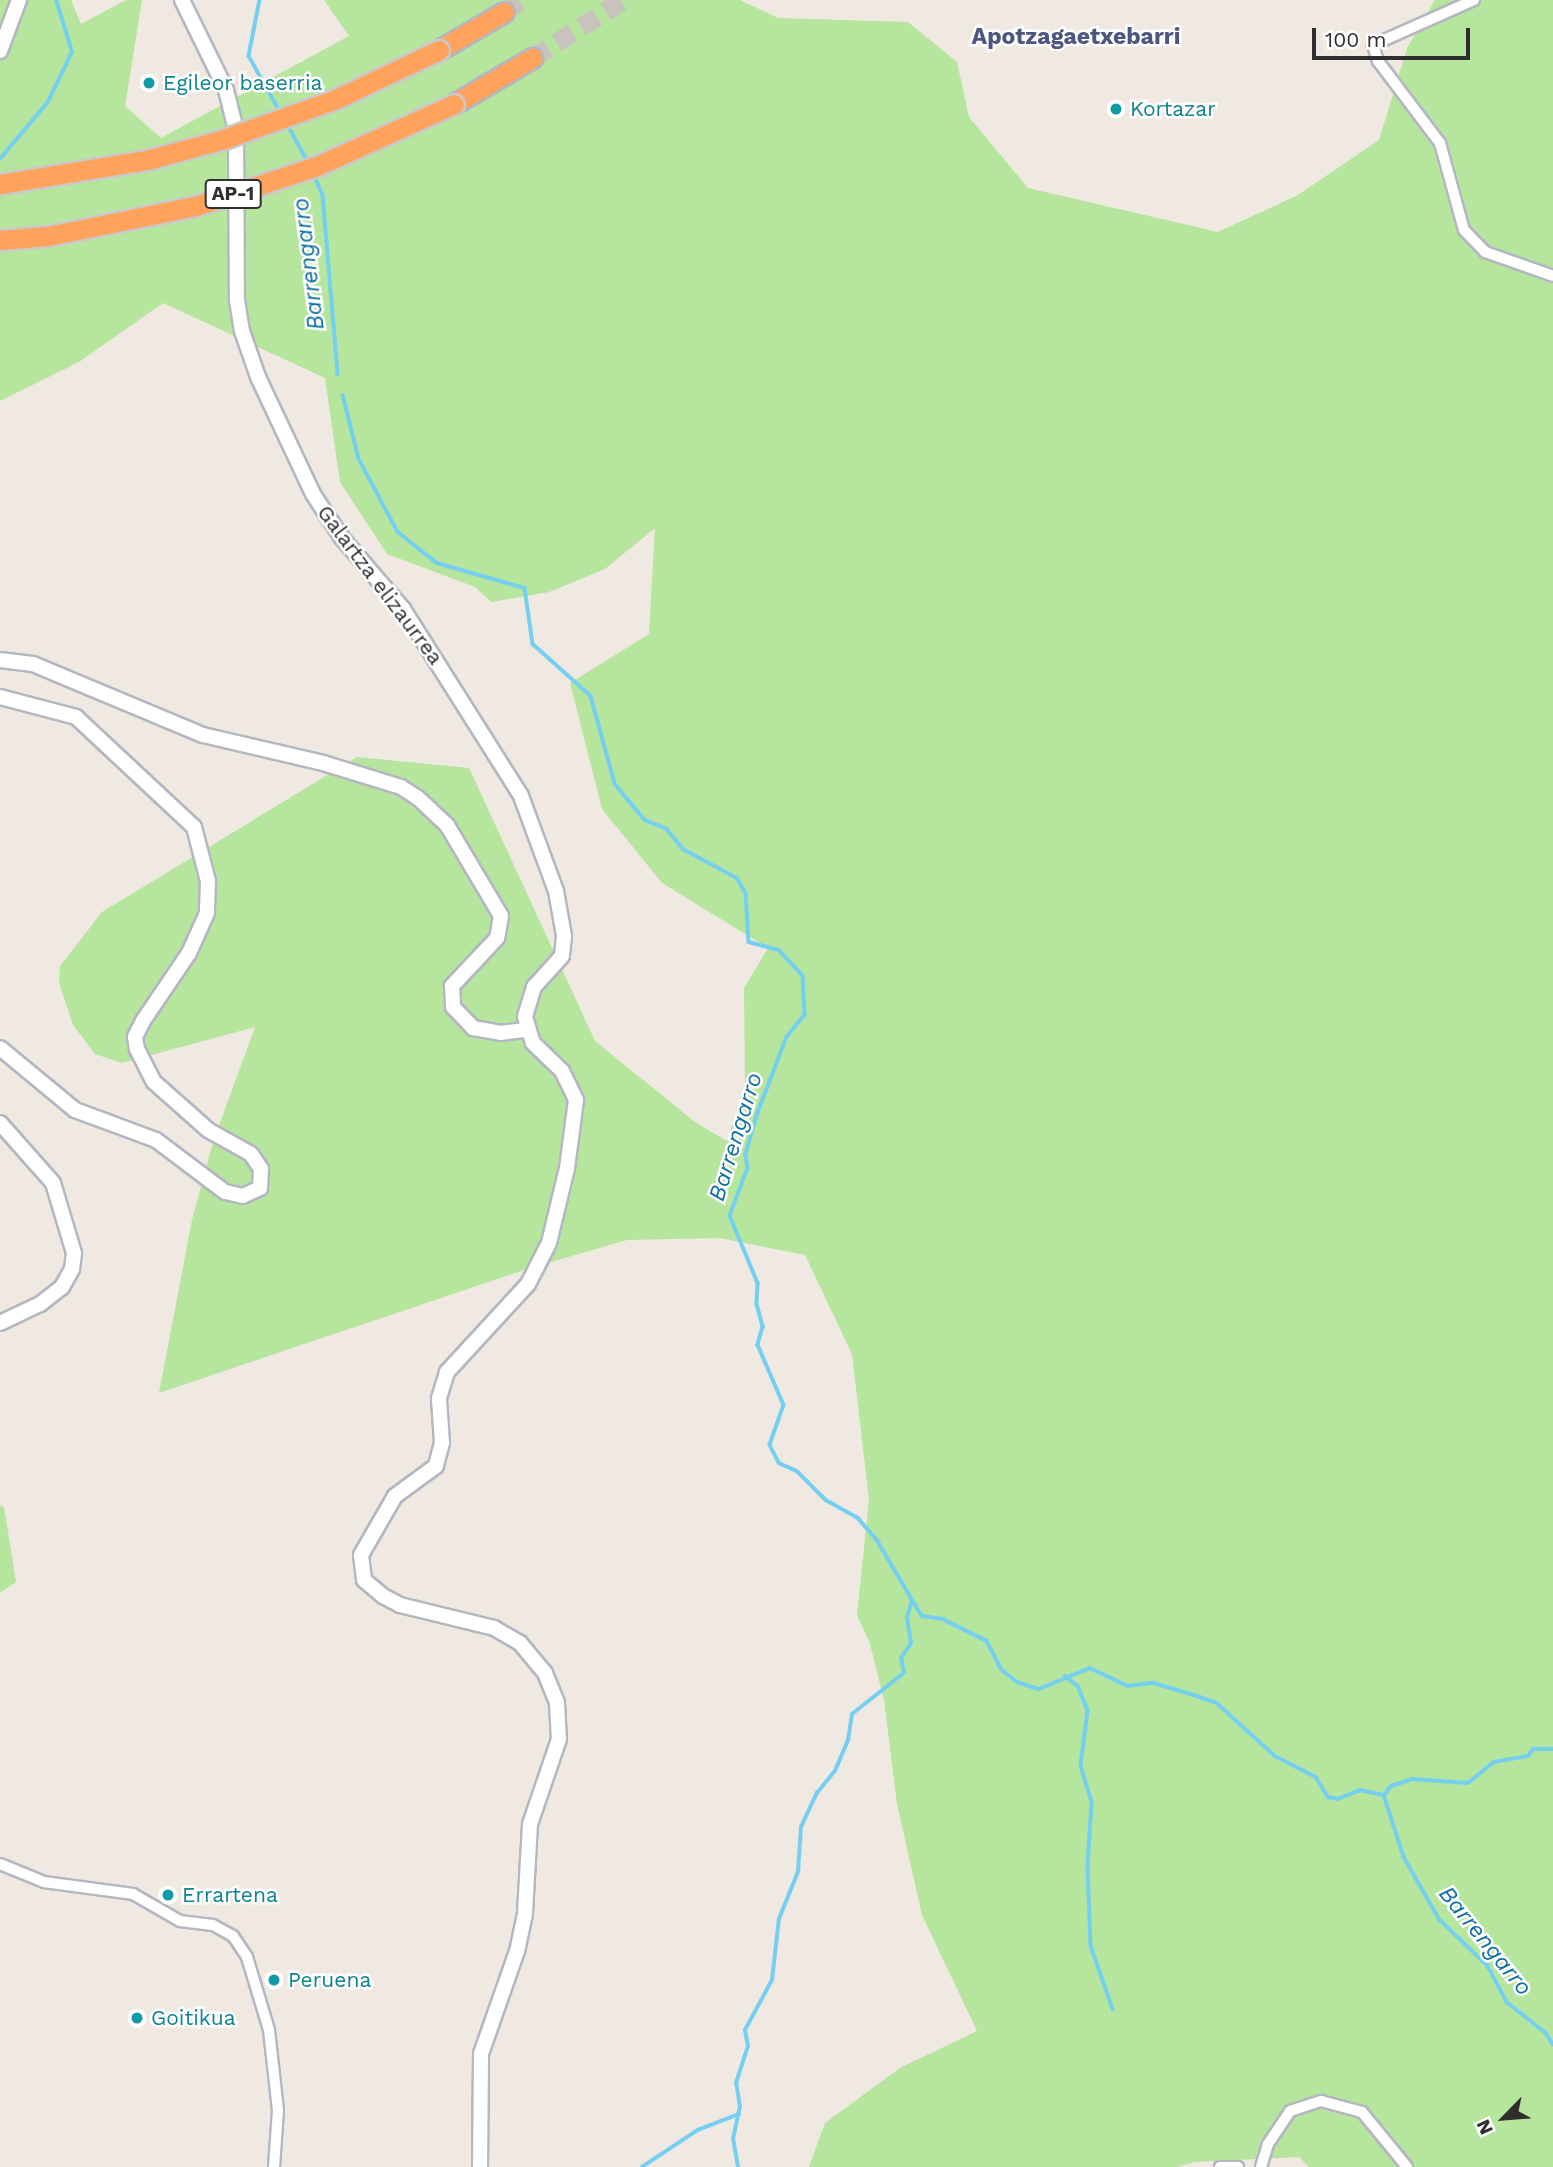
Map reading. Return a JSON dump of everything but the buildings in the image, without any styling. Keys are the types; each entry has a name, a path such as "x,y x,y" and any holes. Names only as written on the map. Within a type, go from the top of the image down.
{"highway":[{"path":"0,184 147,160 221,140 336,99 439,50 504,12"},
{"name":"AP-1","path":"0,240 48,236 196,206 317,166 454,104 531,58"}],"street":[{"path":"0,51 19,0"},
{"name":"Galartza elizaurrea","path":"182,0 226,90 236,130 237,300 242,331 258,377 313,494 342,538 403,609 499,759 521,796 548,865 559,905 563,950 555,968 534,987 526,1030"},
{"path":"1474,0 1373,45 1378,61 1440,143 1464,230 1485,252 1553,276"},
{"path":"0,660 33,664 203,735 323,762 401,788 418,798 447,825 502,916 497,938 458,976 450,998 453,1007 463,1021 485,1032 526,1030 562,1071 576,1100 567,1168 548,1243 528,1284 447,1372 439,1399 442,1443 436,1466 385,1509 364,1547 360,1564 372,1588 400,1605 494,1628 520,1643 545,1673 557,1703 559,1739 530,1824 525,1914 517,1951 483,2040 477,2088 480,2167"},
{"path":"0,697 75,717 194,827 208,881 207,913 189,953 143,1021 135,1037 137,1049 154,1082 208,1130 251,1154 261,1170 260,1188 243,1196 225,1192 156,1140 75,1110 0,1048"},
{"path":"0,1123 53,1184 74,1253 72,1269 62,1287 40,1304 0,1323"},
{"path":"0,1864 44,1882 133,1894 180,1921 213,1925 233,1936 247,1957 269,2030 278,2110 274,2167"},
{"path":"1261,2167 1268,2144 1290,2111 1321,2101 1362,2112 1406,2167"},
{"path":"1220,2167 1238,2167"}],"green space":[{"path":"0,0 71,0 81,24 126,0 142,0 125,106 161,138 349,36 324,0 740,0 778,18 908,22 957,62 969,117 1028,188 1218,232 1298,195 1379,140 1407,48 1435,0 1553,0 1553,2167 1309,2167 1299,2157 1194,2162 1178,2167 809,2167 825,2123 900,2068 977,2031 922,1915 897,1804 884,1700 870,1644 857,1615 869,1500 852,1354 805,1255 720,1238 627,1240 527,1269 159,1393 192,1220 213,1142 255,1027 122,1063 95,1054 73,1025 59,983 60,966 102,912 357,757 469,768 595,1041 695,1122 727,1141 745,1085 744,988 768,948 662,883 602,809 570,683 649,634 655,528 605,569 549,592 491,602 475,587 387,554 340,482 325,378 163,303 79,362 0,401"},
{"path":"0,1505 4,1507 16,1582 0,1593"}],"waterway":[{"path":"0,159 48,102 72,52 56,0"},
{"name":"Barrengarro","path":"260,0 249,56 281,113"},
{"name":"Barrengarro","path":"287,123 308,162"},
{"name":"Barrengarro","path":"313,172 323,195 338,374"},
{"name":"Barrengarro","path":"343,395 359,459 398,532 437,563 525,588 533,644 591,696 615,784 645,820 667,829 683,849 737,878 746,893 749,942 779,950 803,976 805,1015 787,1037 758,1113 746,1154 748,1168 730,1216 758,1283 757,1304 763,1327 758,1345 784,1405 770,1445 779,1463 797,1471 826,1500 858,1518 877,1540 922,1616 943,1619 987,1641 1001,1669 1017,1682 1039,1689 1090,1668 1128,1686 1154,1683 1197,1696 1217,1703 1275,1756 1316,1777 1328,1797 1338,1799 1360,1790 1384,1795 1404,1857 1440,1920 1488,1966 1507,2002 1546,2033 1553,2044"},
{"path":"738,2167 733,2139 740,2107 736,2083 748,2047 745,2030 772,1980 779,1919 798,1872 801,1827 817,1793 835,1771 848,1740 852,1714 904,1673 901,1658 911,1643 907,1617 912,1601"},
{"path":"1065,1676 1078,1686 1088,1711 1081,1766 1092,1803 1088,1867 1091,1946 1113,2009"},
{"path":"1384,1795 1391,1786 1412,1779 1468,1783 1494,1762 1528,1756 1533,1749 1553,1749"},
{"path":"642,2167 698,2130 739,2114"}],"tunnel":[{"path":"504,12 522,0"},
{"path":"532,58 623,0"}],"place":[{"name":"Egileor baserria","path":"149,83"},
{"name":"Kortazar","path":"1116,109"},
{"name":"Errartena","path":"168,1895"},
{"name":"Peruena","path":"274,1980"},
{"name":"Goitikua","path":"137,2018"}],"district":[{"name":"Apotzagaetxebarri","path":"1076,37"}]}
